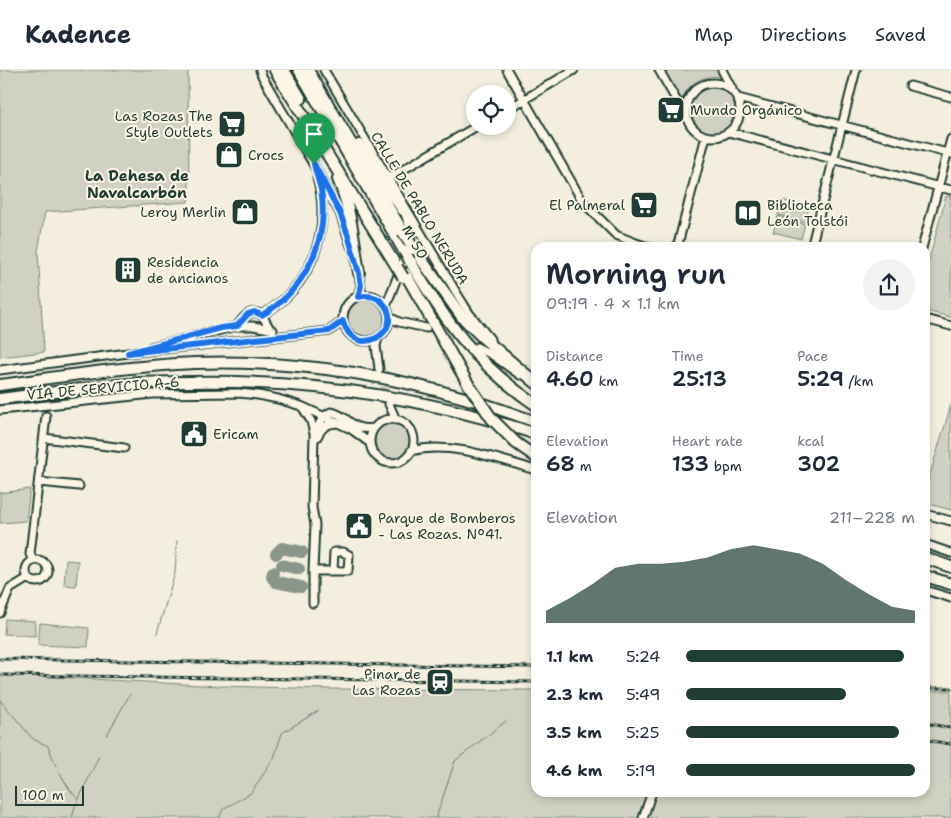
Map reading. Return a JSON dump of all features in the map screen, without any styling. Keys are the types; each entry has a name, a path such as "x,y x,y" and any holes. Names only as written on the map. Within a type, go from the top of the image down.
{"highway":[{"path":"275,70 401,270"},
{"path":"275,70 291,102 336,174 351,219 359,273"},
{"path":"284,70 468,384 492,419 516,443 531,454"},
{"name":"M 50","path":"299,70 409,250 410,261 454,330 470,349 507,384 531,401"},
{"path":"308,70 403,232 409,250 462,317 502,355 531,379"},
{"path":"308,70 403,210"},
{"path":"0,385 134,368 196,363 273,364 400,382 463,397 531,420"},
{"path":"0,399 141,383 236,381 284,384 329,388 398,399 467,414 531,433"},
{"path":"930,560 951,567"},
{"path":"930,578 951,584"},
{"path":"930,583 951,589"}],"street":[{"path":"260,70 340,213 359,273 361,286 358,297"},
{"name":"CALLE DE PABLO NERUDA","path":"324,70 456,292 502,355"},
{"path":"507,70 583,202 616,235 634,242"},
{"path":"516,104 574,70"},
{"path":"659,70 693,128 706,136 718,136 729,132 736,125 740,117 741,110 736,94 722,70"},
{"path":"813,242 856,70"},
{"path":"688,120 686,114 690,95 700,86 714,82 728,86 736,94 949,154"},
{"path":"910,86 951,97"},
{"path":"389,178 466,132"},
{"path":"729,132 951,190"},
{"path":"679,242 706,136"},
{"path":"924,242 949,154 951,139"},
{"path":"374,156 403,210 410,228 407,254 386,306"},
{"path":"262,315 296,288 312,262 321,234 322,204 321,191 314,164"},
{"path":"378,338 366,341 354,338 345,328 343,321 344,313 346,306 352,300 367,295 376,298 386,306 389,317 386,329 378,338 376,346 379,369"},
{"path":"237,326 248,314 254,312 262,315 270,329"},
{"path":"389,317 399,322 426,328"},
{"path":"930,320 951,326"},
{"path":"0,370 128,353 329,331 343,321"},
{"path":"128,353 221,328 237,326 270,329 285,335"},
{"path":"366,341 377,357"},
{"path":"477,347 492,355 531,384"},
{"name":"VÍA DE SERVICIO A-6","path":"0,410 153,394 239,393 278,399 301,406 340,423 370,443"},
{"path":"386,420 389,404 396,420"},
{"path":"301,406 312,422 314,436 312,507 315,525 314,603"},
{"name":"VÍA DE SERVICIO A-6","path":"324,416 331,412 363,430 374,428"},
{"path":"32,561 30,554 46,416"},
{"path":"314,436 324,416"},
{"path":"412,451 414,440 406,425 396,420 386,420 374,428 370,443 376,456 388,463 402,461 412,451 428,447 482,455 531,469"},
{"path":"314,445 317,435 324,426 331,423 340,423"},
{"path":"44,438 124,448"},
{"path":"39,482 79,486"},
{"path":"930,515 951,521"},
{"path":"930,546 951,553"},
{"path":"39,560 48,565 49,573 42,582 34,582 28,578 26,568 32,561 39,560"},
{"path":"313,571 333,571"},
{"path":"0,612 10,589 28,578"},
{"path":"930,592 951,598"},
{"path":"643,818 650,797"}],"shaded area":[{"path":"0,70 188,70 189,194 188,202 45,212 38,251 44,352 0,357"},
{"path":"662,70 718,70 723,77 709,77 697,81 687,90 681,102"},
{"path":"708,86 718,86 727,90 733,96 736,101 736,119 727,130 718,134 708,134 699,130 693,124 689,115 689,105 693,96 699,90"},
{"path":"946,196 951,197 951,317 930,312 930,256"},
{"path":"782,200 809,207 805,222 778,215"},
{"path":"778,216 805,224 801,239 773,232"},
{"path":"366,299 380,305 386,319 380,333 366,339 352,333 346,319 352,305"},
{"path":"951,405 951,510 930,504 930,474"},
{"path":"392,424 399,425 404,429 408,434 408,448 404,453 399,457 392,458 385,457 380,453 376,448 375,441 376,434 380,429 385,425"},
{"path":"30,489 26,521 0,523 0,493"},
{"path":"66,560 78,561 76,586 64,585"},
{"path":"5,619 35,621 35,636 4,634"},
{"path":"40,623 89,628 88,647 38,645"},
{"path":"0,674 219,686 329,689 531,690 531,797 930,797 930,691 951,691 951,818 0,818"}],"waterway":[{"path":"157,633 175,573 177,541"},
{"path":"107,735 130,694"},
{"path":"0,700 33,739 48,746 56,766"},
{"path":"219,818 223,809 251,793 274,758 282,733 318,711"},
{"path":"436,818 455,761 506,721"},
{"path":"72,818 75,807 99,756"},
{"path":"59,772 78,799"}],"taxiway":[{"path":"276,554 282,548 302,552"},
{"path":"282,565 299,569"},
{"path":"273,572 272,577 276,582 301,587"}],"tunnel":[{"path":"426,328 463,341"},
{"path":"381,376 388,399"}],"railway":[{"path":"0,659 531,667"},
{"path":"0,675 531,682"},
{"path":"930,688 951,688"},
{"path":"930,724 951,728"},
{"path":"930,741 951,744"}],"place":[{"name":"Mundo Orgánico","path":"671,110"},
{"name":"Las Rozas The Style Outlets","path":"232,124"},
{"name":"Crocs","path":"229,155"},
{"name":"El Palmeral","path":"644,205"},
{"name":"Leroy Merlin","path":"245,212"},
{"name":"Biblioteca León Tolstói","path":"748,213"},
{"name":"Residencia de ancianos","path":"128,270"},
{"name":"Ericam","path":"194,434"},
{"name":"Parque de Bomberos - Las Rozas. Nº41.","path":"359,526"},
{"name":"Pinar de Las Rozas","path":"440,682"}],"district":[{"name":"La Dehesa de Navalcarbón","path":"137,184"}],"route":[{"path":"314,164 340,213 348,235 359,273 361,286 358,297 367,295 376,298 386,306 388,311 388,323 382,334 372,341 360,341 348,333 343,321 329,331 128,353 221,328 237,326 248,314 254,312 262,315 273,308 296,288 312,262 321,234 321,191 314,164"}]}
